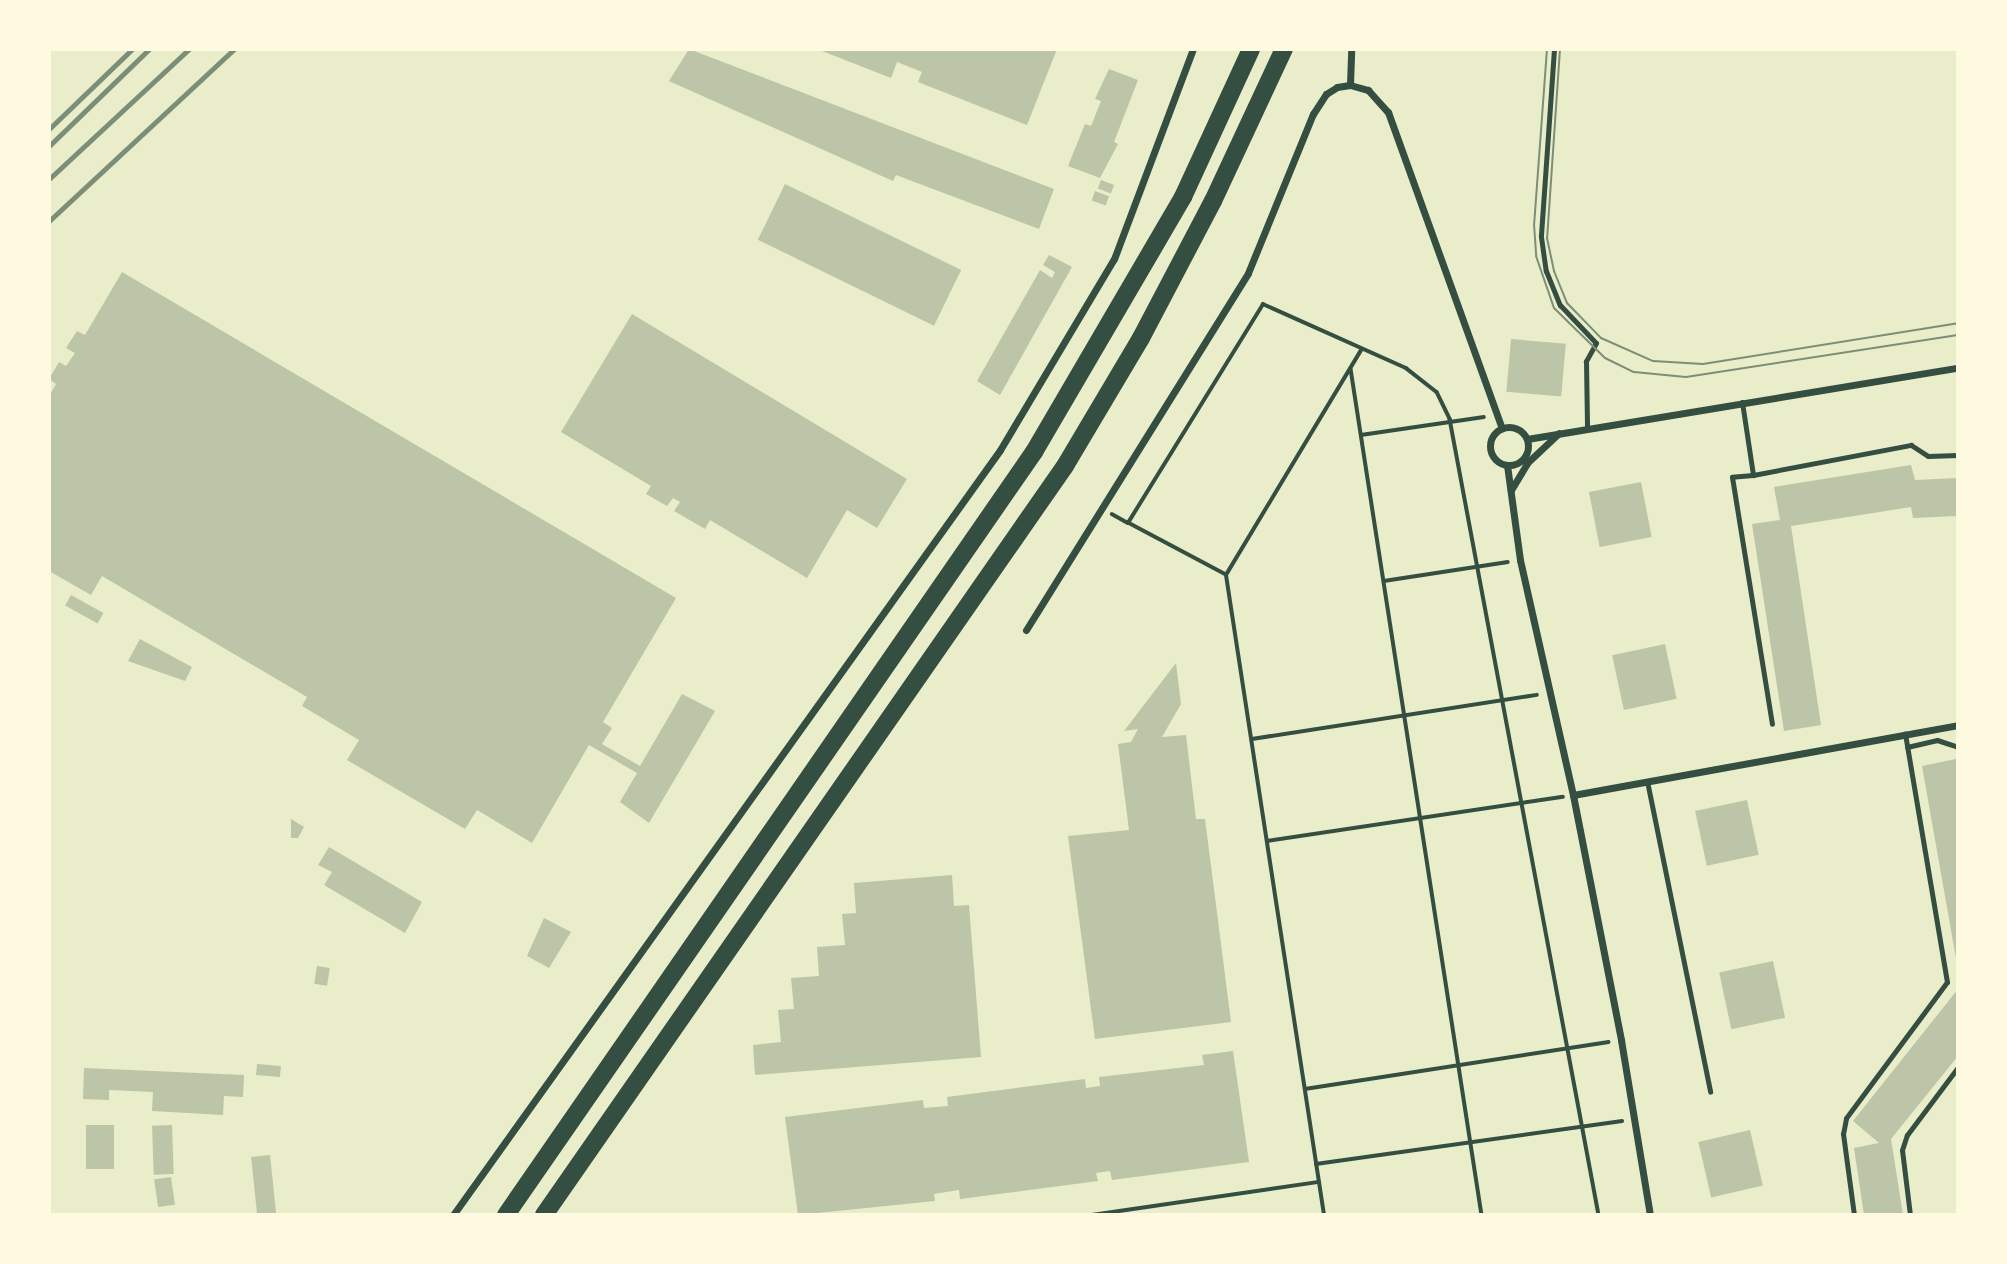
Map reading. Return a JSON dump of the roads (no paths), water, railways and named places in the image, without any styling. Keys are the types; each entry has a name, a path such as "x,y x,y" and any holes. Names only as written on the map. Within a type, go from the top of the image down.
{"highway":[{"path":"506,1215 1034,452 1183,197 1251,49"},
{"path":"544,1215 1065,466 1147,327 1284,49"}],"street":[{"path":"453,1215 1000,450 1114,259 1193,49"},
{"path":"1350,85 1351,49"},
{"path":"1026,630 1248,272 1319,103 1331,90 1350,85 1368,90 1388,113 1502,428"},
{"path":"1527,439 1958,368"},
{"path":"1507,465 1524,458 1527,439 1521,431 1502,428 1494,434 1491,454 1507,465 1520,560 1573,795 1621,1040 1650,1215"},
{"path":"1510,492 1528,462 1559,432"},
{"path":"1573,795 1958,725"}],"lane":[{"path":"1554,49 1541,237 1546,271 1560,305 1596,343 1586,362 1587,427"},
{"path":"1742,402 1753,475"},
{"path":"1772,724 1732,478 1911,445 1928,456 1958,455"},
{"path":"1854,1215 1843,1134 1846,1118 1947,982 1905,734"},
{"path":"1907,747 1937,740 1958,747"},
{"path":"1647,781 1710,1092"},
{"path":"1910,1215 1902,1150 1907,1135 1958,1068"}],"tram line":[{"path":"1547,49 1534,224 1536,256 1554,308 1605,358 1634,372 1686,377 1958,335"},
{"path":"1560,49 1547,238 1554,271 1567,303 1601,338 1653,361 1703,364 1958,323"}],"railway":[{"path":"49,129 132,49"},
{"path":"49,146 149,49"},
{"path":"49,179 189,49"},
{"path":"49,221 234,49"}]}
